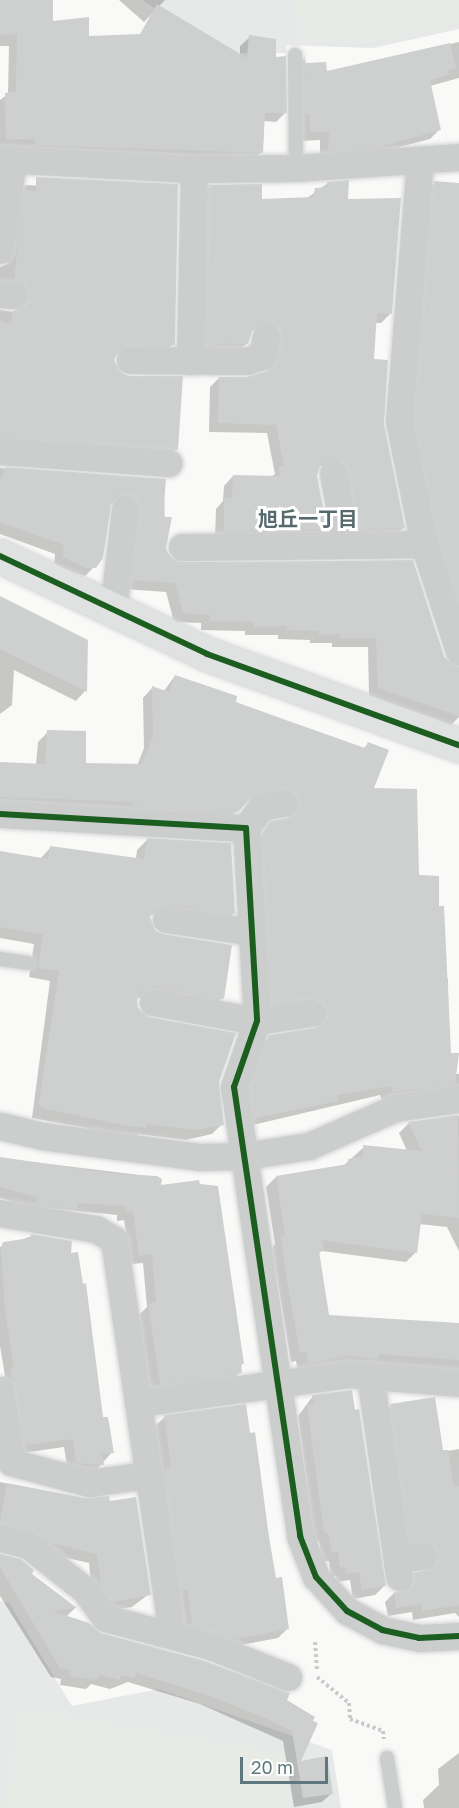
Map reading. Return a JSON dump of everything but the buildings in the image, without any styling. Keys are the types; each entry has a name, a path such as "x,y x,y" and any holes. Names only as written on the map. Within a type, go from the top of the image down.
{"street":[{"path":"0,250 6,160 194,169 296,168 459,158"},
{"path":"420,160 399,420 424,544 450,586 458,642"},
{"path":"190,361 194,169"},
{"path":"130,360 190,361 247,372 262,356 266,336"},
{"path":"0,451 169,463"},
{"path":"333,473 346,544"},
{"path":"113,611 125,509"},
{"path":"182,547 424,544"},
{"path":"0,556 207,654 459,745"},
{"path":"284,803 261,807 246,828 257,1021 234,1087 300,1536 316,1577 347,1611 382,1630 419,1638 459,1636"},
{"path":"0,814 246,828"},
{"path":"166,919 252,932"},
{"path":"153,1002 257,1021 311,1012"},
{"path":"0,1126 42,1136 188,1155 245,1156 309,1146 395,1108 459,1099"},
{"path":"0,1213 96,1228 114,1240 170,1617"},
{"path":"138,1403 349,1374 459,1383"},
{"path":"370,1376 406,1564"},
{"path":"0,1390 11,1462 88,1483 149,1475"},
{"path":"0,1538 28,1545 85,1590 105,1618 210,1646 288,1677"}],"lane":[{"path":"295,55 296,168"},
{"path":"0,959 28,963"},
{"path":"387,1758 395,1808"}],"path":[{"path":"315,1642 317,1679 349,1703 350,1719 383,1731 384,1738"}],"shaded area":[{"path":"142,0 459,0 459,29 373,48 286,45 286,53 222,53"},
{"path":"295,0 459,0 459,23 365,43 300,41"},
{"path":"0,1601 9,1603 72,1706 159,1689 332,1750 341,1808 0,1808"},
{"path":"21,1709 285,1755 294,1808 5,1808"}],"cycle path":[{"path":"0,556 207,654 459,745"},
{"path":"0,814 246,828 257,1021 234,1087 300,1536 316,1577 347,1611 382,1630 419,1638 459,1636"}],"district":[{"name":"旭丘一丁目","path":"308,518"}]}
